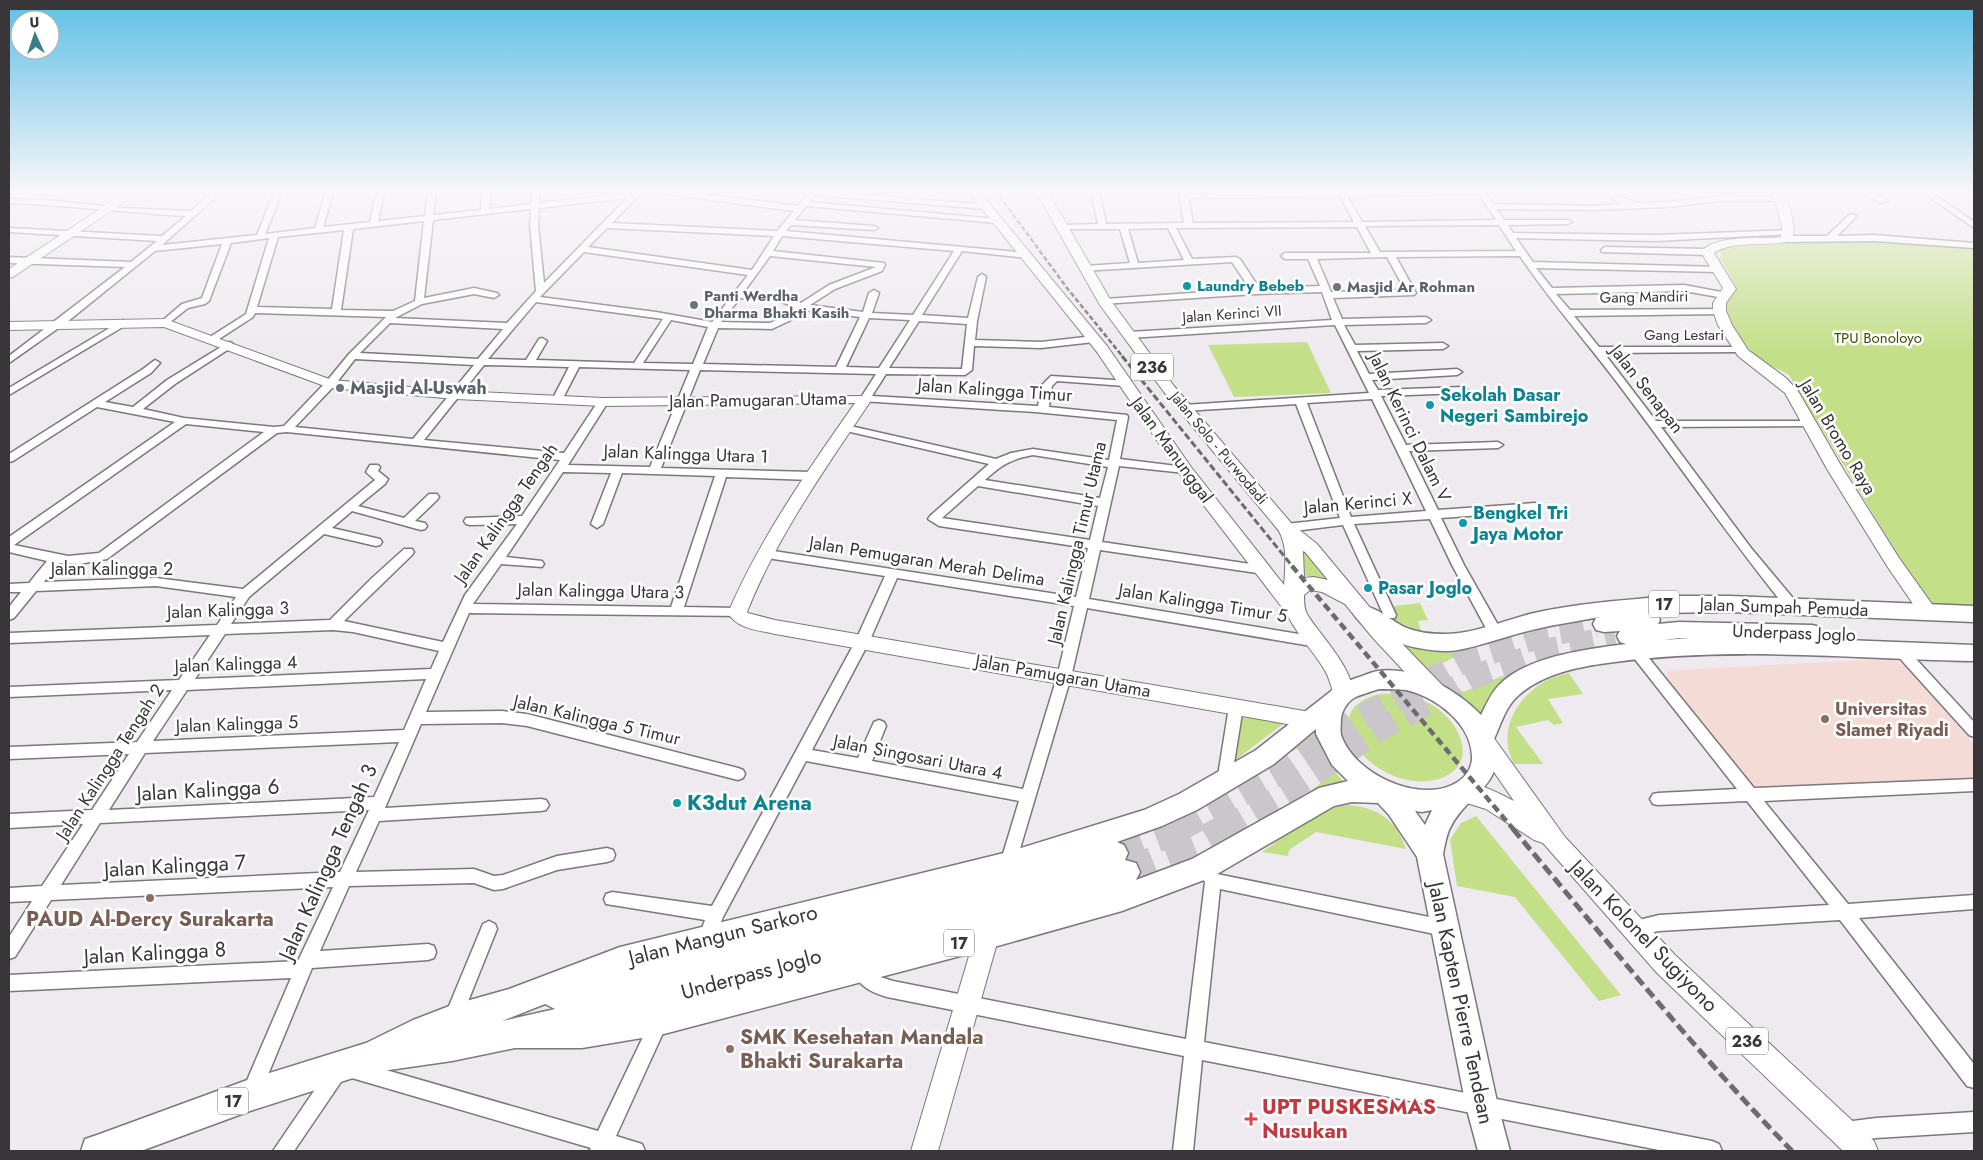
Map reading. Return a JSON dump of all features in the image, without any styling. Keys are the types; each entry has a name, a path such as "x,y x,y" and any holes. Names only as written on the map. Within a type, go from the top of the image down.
{"highway":[{"name":"Jalan Sumpah Pemuda","path":"1359,607 1394,633 1409,639 1429,642 1457,642 1536,621 1602,609 1670,604 1792,606 1974,614"},
{"name":"Underpass Joglo","path":"1974,626 1731,618 1674,618 1609,631 1762,631 1974,640"},
{"path":"1482,739 1502,699 1510,688 1527,678 1551,668 1585,658 1635,650 1699,645 1974,653"},
{"name":"17","path":"1378,680 1407,682 1436,692 1460,709 1470,720 1482,739 1485,754 1484,766 1480,776 1462,792 1436,800 1404,798 1385,793 1347,767 1331,744 1327,720 1330,709 1339,696 1353,686 1378,680"},
{"name":"Jalan Mangun Sarkoro","path":"510,1019 620,961 1008,864 1105,835 1153,818 1224,782 1265,757 1339,696"},
{"name":"Jalan Mangun Sarkoro","path":"97,1151 250,1095 372,1057 413,1035 452,1020 510,1019 582,1033 660,1020 987,936 1207,874 1328,796 1352,791 1385,793"},
{"name":"Jalan Kapten Pierre Tendean","path":"1462,792 1443,812 1432,838 1430,854 1482,1106 1494,1151"},
{"name":"Jalan Kapten Pierre Tendean","path":"1385,793 1398,807 1430,854"},
{"name":"Underpass Joglo","path":"372,1057 413,1053 510,1019 702,987 1026,901 1120,863"}],"main road":[{"name":"Jalan Solo - Purwodadi","path":"1072,244 1105,302 1184,408 1286,528 1311,548 1380,633 1436,692"},
{"name":"Jalan Solo - Purwodadi","path":"1286,528 1293,541 1294,592 1297,614"},
{"name":"Jalan Solo - Purwodadi","path":"1294,592 1300,585 1311,582 1319,583 1359,607"},
{"name":"Jalan Manunggal","path":"1297,614 1337,672 1342,684 1339,696"},
{"name":"Jalan Kolonel Sugiyono","path":"1482,739 1557,844 1666,964 1864,1151"},
{"name":"Jalan Kolonel Sugiyono","path":"1462,792 1479,794 1493,801 1557,844"}],"street":[{"path":"9,274 54,244"},
{"path":"9,360 58,325 158,244"},
{"path":"152,249 198,244"},
{"path":"165,323 185,306 202,302 206,299 227,244"},
{"path":"213,339 250,315 272,244"},
{"path":"336,311 346,244"},
{"path":"419,302 425,244"},
{"path":"536,244 540,291"},
{"path":"416,443 456,396 480,362 532,299 586,244"},
{"path":"654,470 683,402 695,366 714,325 773,244"},
{"path":"905,244 1026,255"},
{"name":"Jalan Manunggal","path":"1017,244 1094,339 1185,470 1297,614"},
{"path":"1128,244 1135,266"},
{"path":"1180,244 1189,262"},
{"path":"1372,244 1378,255"},
{"name":"Jalan Senapan","path":"1517,244 1530,265 1653,424 1747,551 1792,606"},
{"path":"1606,244 1609,266"},
{"path":"1605,250 1707,252 1710,248 1721,244"},
{"path":"1951,244 1974,246"},
{"path":"581,249 754,273"},
{"path":"865,399 959,249"},
{"path":"1707,252 1730,289 1720,300 1720,311"},
{"path":"532,299 656,315 714,325 772,326 786,319 832,287 879,269 881,265 768,253"},
{"path":"1285,256 1523,253"},
{"name":"Jalan Kerinci VII","path":"1105,302 1256,292 1411,293 1390,255"},
{"name":"Jalan Kerinci Dalam V","path":"1311,257 1338,322 1402,448 1458,565 1495,632"},
{"path":"1086,269 1233,259 1237,260 1256,292"},
{"path":"9,260 133,266"},
{"path":"1530,265 1718,269"},
{"path":"352,356 480,362 882,372 965,372 967,370 972,322 982,277"},
{"path":"1550,291 1684,288 1724,295"},
{"path":"287,428 330,384 352,356 391,317 419,302 474,291 494,295"},
{"path":"839,371 866,315 874,293"},
{"path":"737,295 787,300 795,302 801,307 866,315 972,322"},
{"path":"253,310 336,311 455,325 510,326"},
{"name":"Gang Mandiri","path":"1568,313 1720,311"},
{"name":"Jalan Bromo Raya","path":"1720,311 1725,324 1748,357 1782,381 1810,423 1840,478 1893,562 1928,612"},
{"path":"637,365 668,318"},
{"name":"Jalan Kerinci VII","path":"1129,335 1338,322 1426,320"},
{"path":"9,392 123,323"},
{"name":"Jalan Pamugaran Utama","path":"9,326 165,323 213,339 330,384 456,396 603,402 865,399"},
{"path":"969,344 1041,345 1094,339"},
{"path":"529,363 542,340"},
{"path":"136,410 171,382 229,345"},
{"path":"1351,348 1443,346"},
{"name":"Gang Lestari","path":"1596,350 1741,349"},
{"path":"9,459 152,368 156,363"},
{"path":"557,400 576,364"},
{"path":"1366,376 1457,372"},
{"path":"1043,410 1048,384 1055,378 1125,383"},
{"path":"1184,408 1374,394 1463,390"},
{"name":"Jalan Pamugaran Utama","path":"865,399 812,476 741,600 737,613 742,618 751,622 862,642 1310,720"},
{"name":"Jalan Kalingga Timur","path":"865,399 1123,417"},
{"path":"1300,400 1347,520 1390,615"},
{"name":"Jalan Kalingga Tengah","path":"446,648 472,591 498,560 526,520 603,402"},
{"path":"1123,417 1137,402"},
{"path":"95,404 136,410 184,421 274,430"},
{"name":"Jalan Kalingga Timur Utama","path":"1008,864 1064,677 1115,463 1123,417"},
{"path":"9,543 184,421"},
{"path":"1653,424 1810,423"},
{"name":"Jalan Kalingga Utara 1","path":"274,430 287,428 618,470 812,476"},
{"path":"846,428 997,463"},
{"path":"9,548 56,559 96,558 107,554 274,430"},
{"path":"1402,448 1498,445"},
{"path":"1185,470 1033,452 1015,455 997,463 934,517 934,520 1264,570"},
{"name":"Jalan Kalingga Tengah 2","path":"9,951 182,684 245,594 382,480 372,472 374,467"},
{"path":"597,524 618,470"},
{"path":"676,610 722,473"},
{"path":"975,482 1105,503"},
{"path":"408,522 433,497"},
{"path":"349,507 421,526"},
{"name":"Jalan Kerinci X","path":"1286,528 1347,520 1535,507"},
{"path":"470,521 526,520"},
{"path":"322,530 376,542"},
{"path":"333,625 376,580 408,552"},
{"name":"Jalan Pemugaran Merah Delima","path":"767,554 1081,602"},
{"path":"9,615 56,559"},
{"path":"498,560 538,564"},
{"path":"706,938 716,914 862,642 893,573"},
{"name":"Jalan Kalingga 2","path":"9,588 156,582 245,594"},
{"name":"Jalan Kalingga Timur 5","path":"1081,602 1318,642"},
{"name":"Jalan Kalingga Utara 3","path":"464,608 676,610 737,613"},
{"name":"Jalan Kalingga 3","path":"9,638 220,628 333,625 353,627 446,648"},
{"name":"Jalan Kalingga Tengah 3","path":"250,1095 305,965 446,648"},
{"path":"1635,650 1844,912 1974,1079"},
{"path":"1900,650 1974,731"},
{"name":"Jalan Kalingga 4","path":"9,692 434,674"},
{"path":"1224,782 1236,707"},
{"name":"Jalan Kalingga 5 Timur","path":"415,718 502,717 527,720 738,774"},
{"path":"863,765 879,726"},
{"name":"Jalan Kalingga 5","path":"9,753 407,736"},
{"name":"Jalan Singosari Utara 4","path":"802,754 1028,796"},
{"path":"1658,799 1974,785"},
{"name":"Jalan Kalingga 6","path":"9,820 97,816 542,805"},
{"name":"Jalan Kalingga 7","path":"9,895 343,879 474,876 494,882 503,882 557,863 607,855"},
{"path":"1183,1151 1194,1049 1207,874 1444,928"},
{"path":"612,899 716,914"},
{"path":"1633,928 1659,923 1974,902"},
{"path":"452,1020 489,930"},
{"path":"924,1151 987,936"},
{"name":"Jalan Kalingga 8","path":"9,983 305,965 428,952"},
{"path":"860,969 864,977 875,985 1482,1106 1682,1148 1712,1151"},
{"path":"602,1147 660,1020"},
{"path":"282,1151 342,1066 602,1147 635,1151"},
{"path":"1842,1132 1974,1122"}],"shaded area":[{"name":"Universitas Slamet Riyadi","path":"1894,660 1909,669 1974,744 1974,779 1752,791 1668,683 1666,675 1668,671 1678,670"}],"green space":[{"name":"TPU Bonoloyo","path":"1783,244 1974,246 1974,605 1927,603 1789,375 1755,355 1737,331 1728,313 1725,297 1736,291 1736,286 1720,258 1721,250"},
{"path":"1307,342 1331,393 1234,397 1208,345"},
{"path":"1303,549 1330,578 1326,580 1304,575"},
{"path":"1420,603 1428,620 1418,621 1421,631 1393,620 1377,608"},
{"path":"1406,645 1461,648 1476,647 1434,667 1463,692 1530,665 1482,715 1472,710 1414,658 1407,650"},
{"path":"1569,673 1583,694 1548,699 1563,723 1554,725 1548,720 1516,727 1543,764 1514,764 1509,752 1507,739 1512,716 1519,705 1536,687 1547,680"},
{"path":"1380,694 1413,697 1432,705 1443,713 1459,734 1462,757 1458,767 1449,775 1434,780 1412,781 1391,775 1372,763 1358,749 1349,733 1349,717 1359,703"},
{"path":"1254,716 1283,724 1234,761 1238,726 1242,718"},
{"path":"1313,730 1320,751 1342,780 1340,785 1310,791 1334,774 1303,745 1278,760"},
{"path":"1348,805 1377,812 1384,817 1397,830 1406,849 1316,832 1289,850 1288,856 1262,852 1314,817 1336,807"},
{"path":"1476,816 1621,995 1599,1001 1515,897 1457,886 1450,840 1461,823"}],"tunnel":[{"path":"1179,830 1278,774 1356,720 1464,661 1544,635 1596,626"},
{"path":"1222,830 1288,791 1380,729 1476,676 1554,649 1615,637"},
{"path":"1115,853 1182,829"},
{"path":"1126,872 1202,842 1224,829"}],"railway":[{"path":"1035,244 1067,288 1123,357"},
{"path":"1122,356 1293,567"},
{"path":"1292,566 1514,830"},
{"path":"1513,829 1684,1033 1792,1151"}],"place":[{"name":"Laundry Bebeb","path":"1187,286"},
{"name":"Masjid Ar Rohman","path":"1337,287"},
{"name":"Panti Werdha Dharma Bhakti Kasih","path":"694,305"},
{"name":"Masjid Al-Uswah","path":"340,388"},
{"name":"Sekolah Dasar Negeri Sambirejo","path":"1430,405"},
{"name":"Bengkel Tri Jaya Motor","path":"1463,523"},
{"name":"Pasar Joglo","path":"1368,588"},
{"name":"Universitas Slamet Riyadi","path":"1825,719"},
{"name":"K3dut Arena","path":"677,803"},
{"name":"PAUD Al-Dercy Surakarta","path":"150,898"},
{"name":"SMK Kesehatan Mandala Bhakti Surakarta","path":"730,1049"},
{"name":"UPT PUSKESMAS Nusukan","path":"1251,1119"}]}
